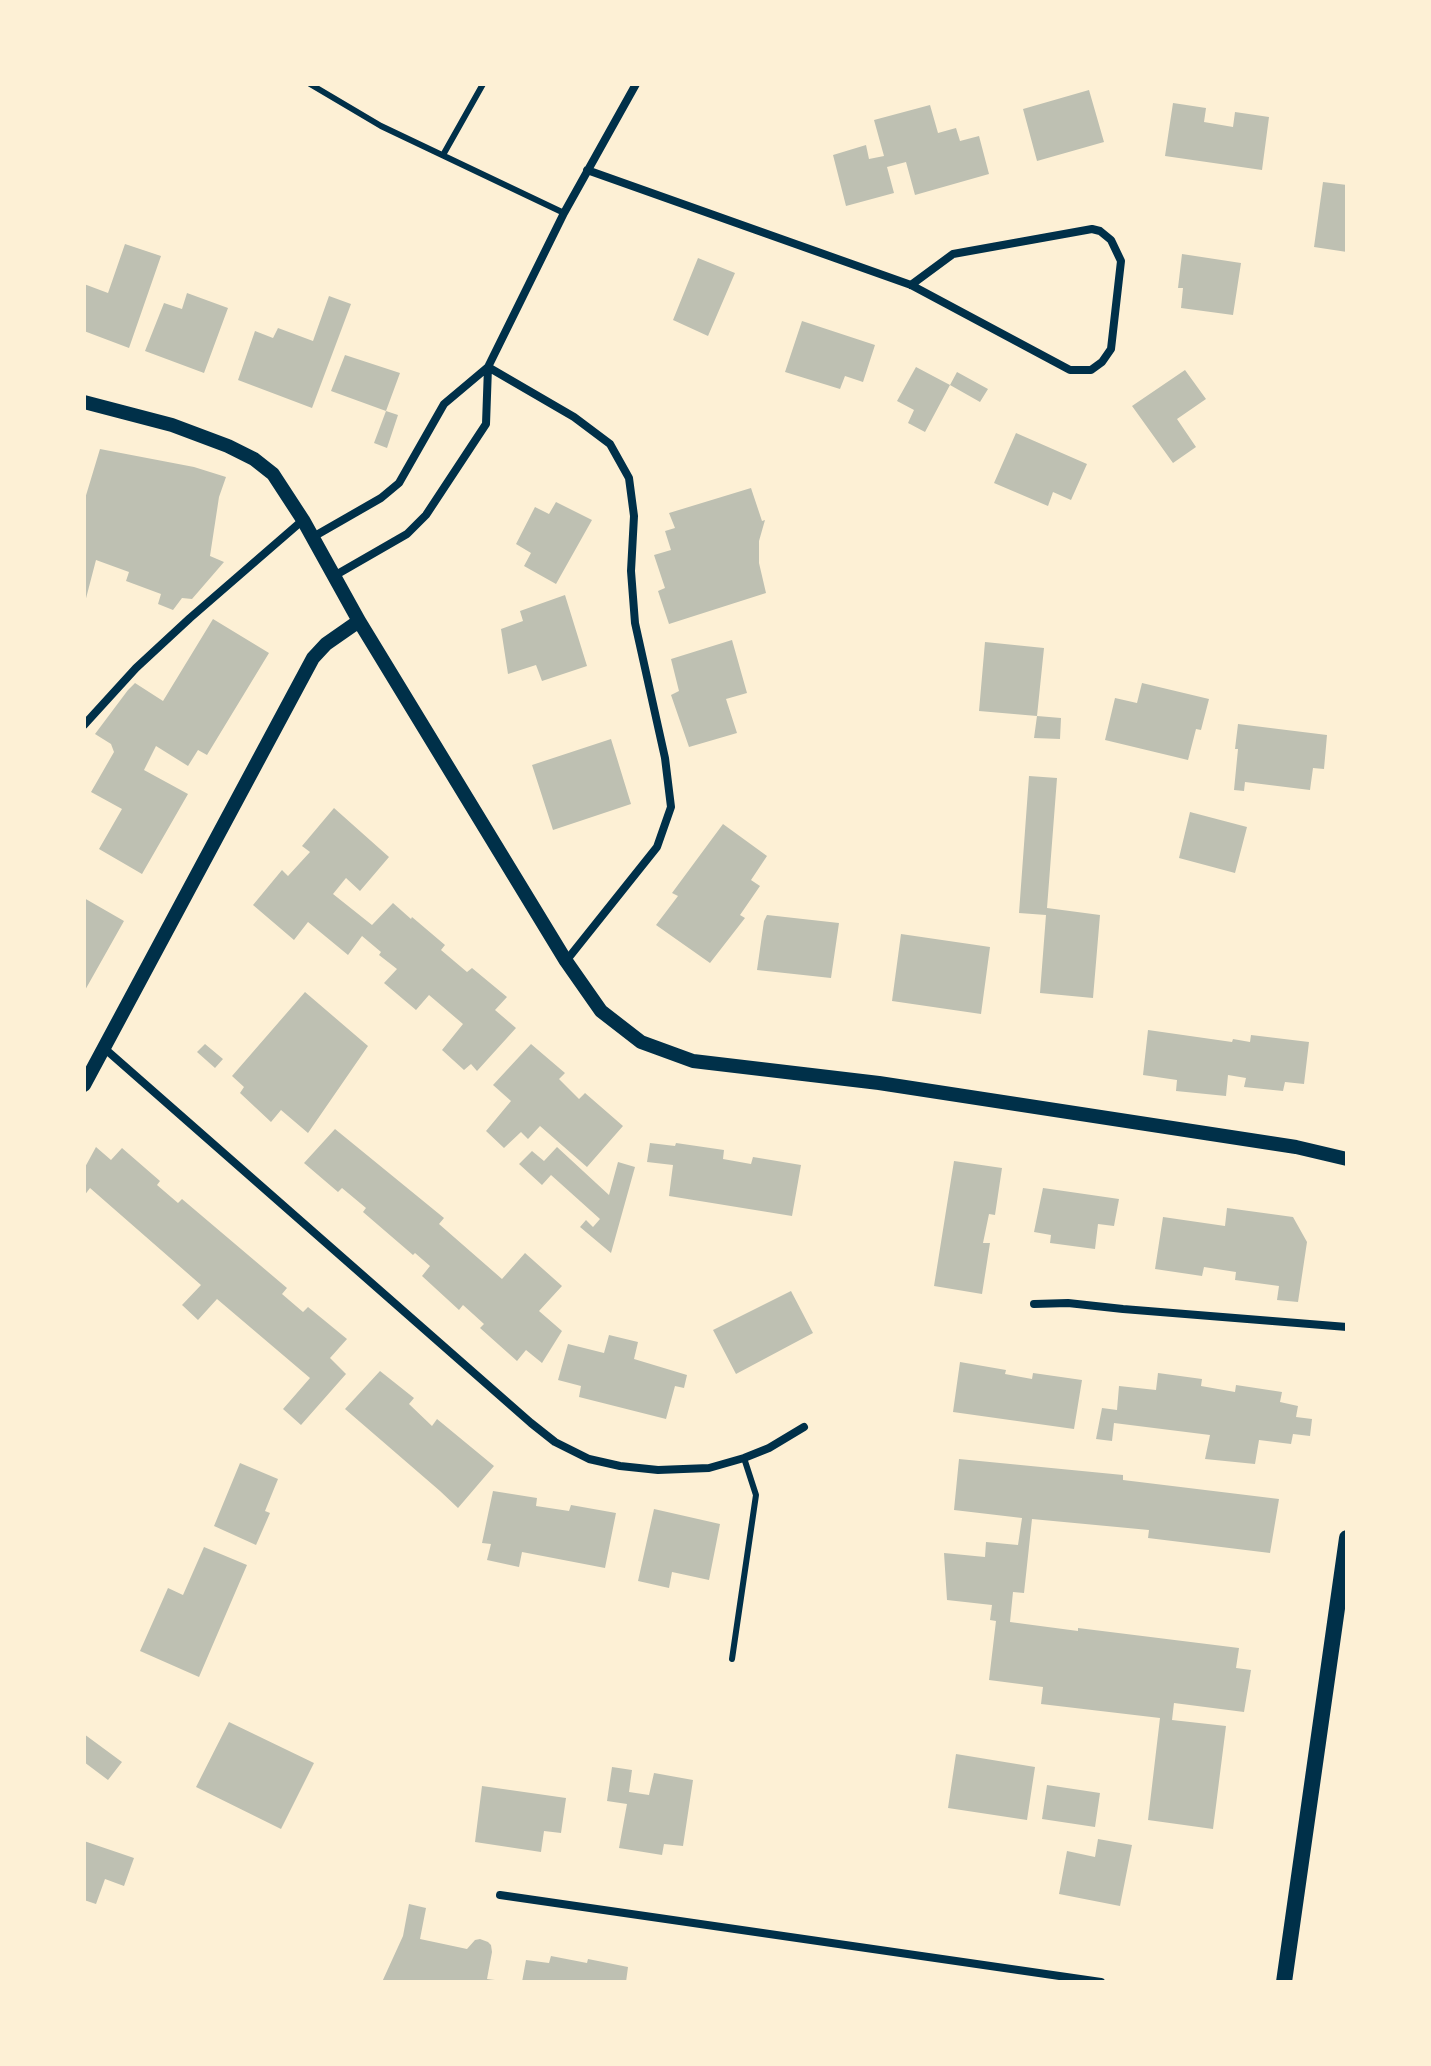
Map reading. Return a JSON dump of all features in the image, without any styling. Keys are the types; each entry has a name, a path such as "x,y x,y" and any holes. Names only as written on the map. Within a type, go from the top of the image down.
{"main road":[{"path":"1284,1982 1340,1633 1347,1538"}],"street":[{"path":"313,537 381,498 399,483 444,404 488,367 564,213 636,84"},
{"path":"587,170 911,285 1070,370 1091,370 1102,362 1111,349 1121,261 1111,240 1092,229 953,254 911,285"},
{"path":"334,576 407,534 426,515 486,424 488,367"},
{"path":"488,367 574,417 610,444 629,478 631,491 634,516 631,571 635,623 665,758 671,807 657,847 566,961"},
{"path":"84,402 172,425 228,446 254,459 273,474 566,961 601,1011 641,1042 693,1061 879,1083 1296,1147 1347,1159"},
{"path":"84,725 136,668 303,520"},
{"path":"84,1085 313,658 326,644 359,621"},
{"path":"104,1048 555,1442 589,1459 620,1466 658,1470 709,1468 769,1448 804,1427"},
{"path":"1034,1304 1068,1303 1347,1327"},
{"path":"500,1895 1101,1982"}],"lane":[{"path":"310,84 381,126 564,213"},
{"path":"443,155 483,84"},
{"path":"732,1659 756,1495 744,1458"}],"building":[{"path":"1089,90 1104,142 1037,161 1023,109"},
{"path":"1173,103 1206,108 1204,122 1233,127 1235,112 1269,117 1262,170 1165,156"},
{"path":"930,105 938,133 956,128 960,141 979,136 989,174 915,195 906,162 887,167 894,193 846,206 833,155 866,145 869,159 884,156 874,120"},
{"path":"1323,182 1347,185 1347,252 1314,247"},
{"path":"125,244 161,256 129,348 84,331 84,284 108,293"},
{"path":"1182,254 1241,263 1233,315 1181,308 1183,288 1178,288"},
{"path":"698,258 735,273 708,336 673,320"},
{"path":"187,293 228,308 204,373 145,351 164,303 182,309"},
{"path":"329,296 351,304 312,408 238,380 255,331 273,338 278,328 313,341"},
{"path":"802,321 875,345 863,382 845,376 840,389 785,372"},
{"path":"345,355 400,373 386,411 331,391"},
{"path":"916,367 950,385 925,432 908,423 914,410 897,401"},
{"path":"1185,370 1206,399 1177,419 1196,447 1173,463 1132,406"},
{"path":"957,372 988,389 980,402 950,385"},
{"path":"386,411 398,415 387,448 374,443"},
{"path":"1016,433 1087,464 1071,500 1053,492 1048,506 994,483"},
{"path":"100,449 194,467 226,477 219,497 210,556 224,562 192,599 182,598 173,610 158,604 161,594 126,581 129,572 96,560 84,606 84,502"},
{"path":"751,488 762,521 765,520 759,541 759,563 766,593 669,624 658,591 665,588 654,555 671,550 665,531 675,528 669,513"},
{"path":"556,502 592,520 556,584 524,566 531,553 516,544 535,507 549,514"},
{"path":"565,595 587,666 542,681 536,665 508,674 501,629 523,621 520,611"},
{"path":"213,619 269,653 207,755 198,750 188,766 156,746 144,770 188,794 142,874 99,849 122,809 91,792 114,752 111,744 95,734 135,683 163,701"},
{"path":"732,640 747,693 726,699 737,733 689,747 671,695 679,691 671,659"},
{"path":"985,642 1044,648 1037,716 979,711"},
{"path":"1142,683 1209,699 1201,730 1196,729 1188,760 1105,740 1115,698 1137,703"},
{"path":"1037,716 1061,718 1060,739 1034,738"},
{"path":"1238,724 1327,735 1324,769 1313,768 1310,790 1245,782 1244,791 1234,790"},
{"path":"611,739 631,804 553,830 532,765"},
{"path":"1029,776 1057,778 1047,908 1100,915 1093,998 1040,993 1046,915 1019,913"},
{"path":"334,808 389,857 360,891 346,878 333,894 372,925 393,903 445,945 441,950 467,972 472,968 507,997 495,1010 516,1028 477,1071 471,1064 464,1070 442,1050 463,1024 429,995 416,1010 384,983 397,969 362,936 348,955 308,922 294,940 253,905 282,870 288,876 310,852 302,846"},
{"path":"1190,812 1247,827 1235,873 1179,858"},
{"path":"723,824 767,856 751,880 760,886 740,915 745,918 710,963 656,925 678,896 672,893"},
{"path":"84,898 124,921 84,992"},
{"path":"767,915 839,923 831,978 757,970"},
{"path":"901,934 990,947 981,1014 892,1001"},
{"path":"305,992 368,1046 308,1133 281,1110 271,1122 240,1093 244,1087 232,1076"},
{"path":"1148,1030 1232,1042 1233,1039 1250,1042 1251,1035 1309,1042 1304,1084 1285,1082 1283,1091 1244,1087 1246,1078 1228,1075 1226,1096 1176,1091 1177,1080 1143,1075"},
{"path":"205,1044 223,1059 215,1068 197,1052"},
{"path":"531,1044 565,1073 559,1079 579,1099 585,1093 623,1126 587,1167 540,1126 528,1139 521,1132 504,1148 486,1131 511,1101 493,1085"},
{"path":"335,1129 444,1218 439,1224 502,1279 525,1253 562,1286 539,1311 562,1331 542,1363 526,1350 517,1361 480,1328 484,1324 463,1305 459,1310 422,1276 430,1266 363,1212 366,1208 342,1188 338,1192 304,1163"},
{"path":"650,1143 675,1146 676,1143 724,1150 723,1159 751,1164 753,1157 801,1165 792,1216 669,1196 673,1165 647,1162"},
{"path":"96,1147 111,1160 122,1148 160,1181 157,1185 178,1203 182,1199 287,1288 282,1294 303,1312 308,1307 347,1339 330,1358 346,1374 301,1425 283,1409 310,1378 217,1299 198,1320 182,1305 201,1285 90,1188 84,1196 84,1169"},
{"path":"557,1147 609,1195 618,1162 635,1167 611,1253 580,1227 586,1220 593,1227 600,1219 551,1175 542,1185 519,1164 532,1151 544,1161"},
{"path":"954,1161 1002,1168 995,1215 989,1214 983,1243 990,1243 982,1294 934,1286"},
{"path":"1043,1188 1119,1199 1114,1226 1098,1224 1095,1249 1050,1243 1051,1235 1034,1232"},
{"path":"1227,1208 1293,1217 1307,1242 1298,1302 1277,1300 1279,1286 1235,1280 1236,1272 1204,1267 1202,1276 1155,1269 1163,1217 1225,1226"},
{"path":"791,1291 813,1333 736,1374 713,1330"},
{"path":"609,1335 638,1342 634,1359 687,1375 684,1388 675,1386 666,1419 579,1397 581,1386 558,1380 568,1344 604,1353"},
{"path":"960,1362 1006,1370 1005,1374 1032,1379 1033,1373 1082,1380 1074,1429 953,1412"},
{"path":"380,1371 414,1398 409,1404 432,1426 437,1419 494,1466 458,1508 345,1409"},
{"path":"1158,1373 1202,1379 1201,1386 1235,1392 1236,1385 1282,1392 1280,1402 1298,1406 1296,1417 1312,1419 1310,1436 1293,1434 1291,1444 1259,1440 1255,1464 1205,1459 1210,1435 1114,1423 1112,1441 1096,1439 1102,1408 1117,1410 1119,1386 1156,1390"},
{"path":"959,1459 1123,1475 1123,1480 1279,1499 1270,1553 1148,1538 1149,1530 1032,1519 1024,1593 1013,1592 1010,1622 1239,1648 1236,1668 1251,1670 1244,1712 1174,1703 1172,1720 1226,1726 1213,1829 1148,1820 1160,1718 1041,1704 1043,1687 989,1680 996,1621 990,1620 992,1605 947,1600 944,1553 985,1557 986,1542 1018,1545 1022,1518 954,1510"},
{"path":"240,1463 278,1479 265,1511 270,1513 256,1545 214,1526"},
{"path":"493,1491 537,1498 536,1506 569,1511 571,1505 616,1513 605,1568 522,1552 519,1567 487,1560 491,1544 482,1543"},
{"path":"654,1509 720,1524 709,1580 672,1572 669,1588 638,1581"},
{"path":"204,1547 247,1565 199,1677 140,1651 168,1588 183,1595"},
{"path":"229,1722 314,1763 281,1829 196,1787"},
{"path":"84,1734 122,1762 108,1780 84,1762"},
{"path":"956,1754 1035,1767 1027,1820 948,1808"},
{"path":"612,1767 632,1770 629,1792 649,1795 654,1773 693,1780 683,1846 664,1844 662,1855 619,1848 627,1804 607,1801"},
{"path":"1047,1785 1100,1793 1095,1827 1042,1819"},
{"path":"482,1786 566,1798 561,1833 544,1831 541,1852 475,1842"},
{"path":"1098,1839 1132,1845 1120,1906 1059,1894 1067,1851 1095,1857"},
{"path":"84,1841 134,1858 124,1886 105,1879 96,1904 84,1900"},
{"path":"409,1904 426,1908 420,1939 467,1949 475,1940 488,1942 492,1952 487,1979 495,1982 382,1982 403,1936"},
{"path":"551,1956 628,1967 626,1982 522,1982 526,1960 549,1963"}]}
